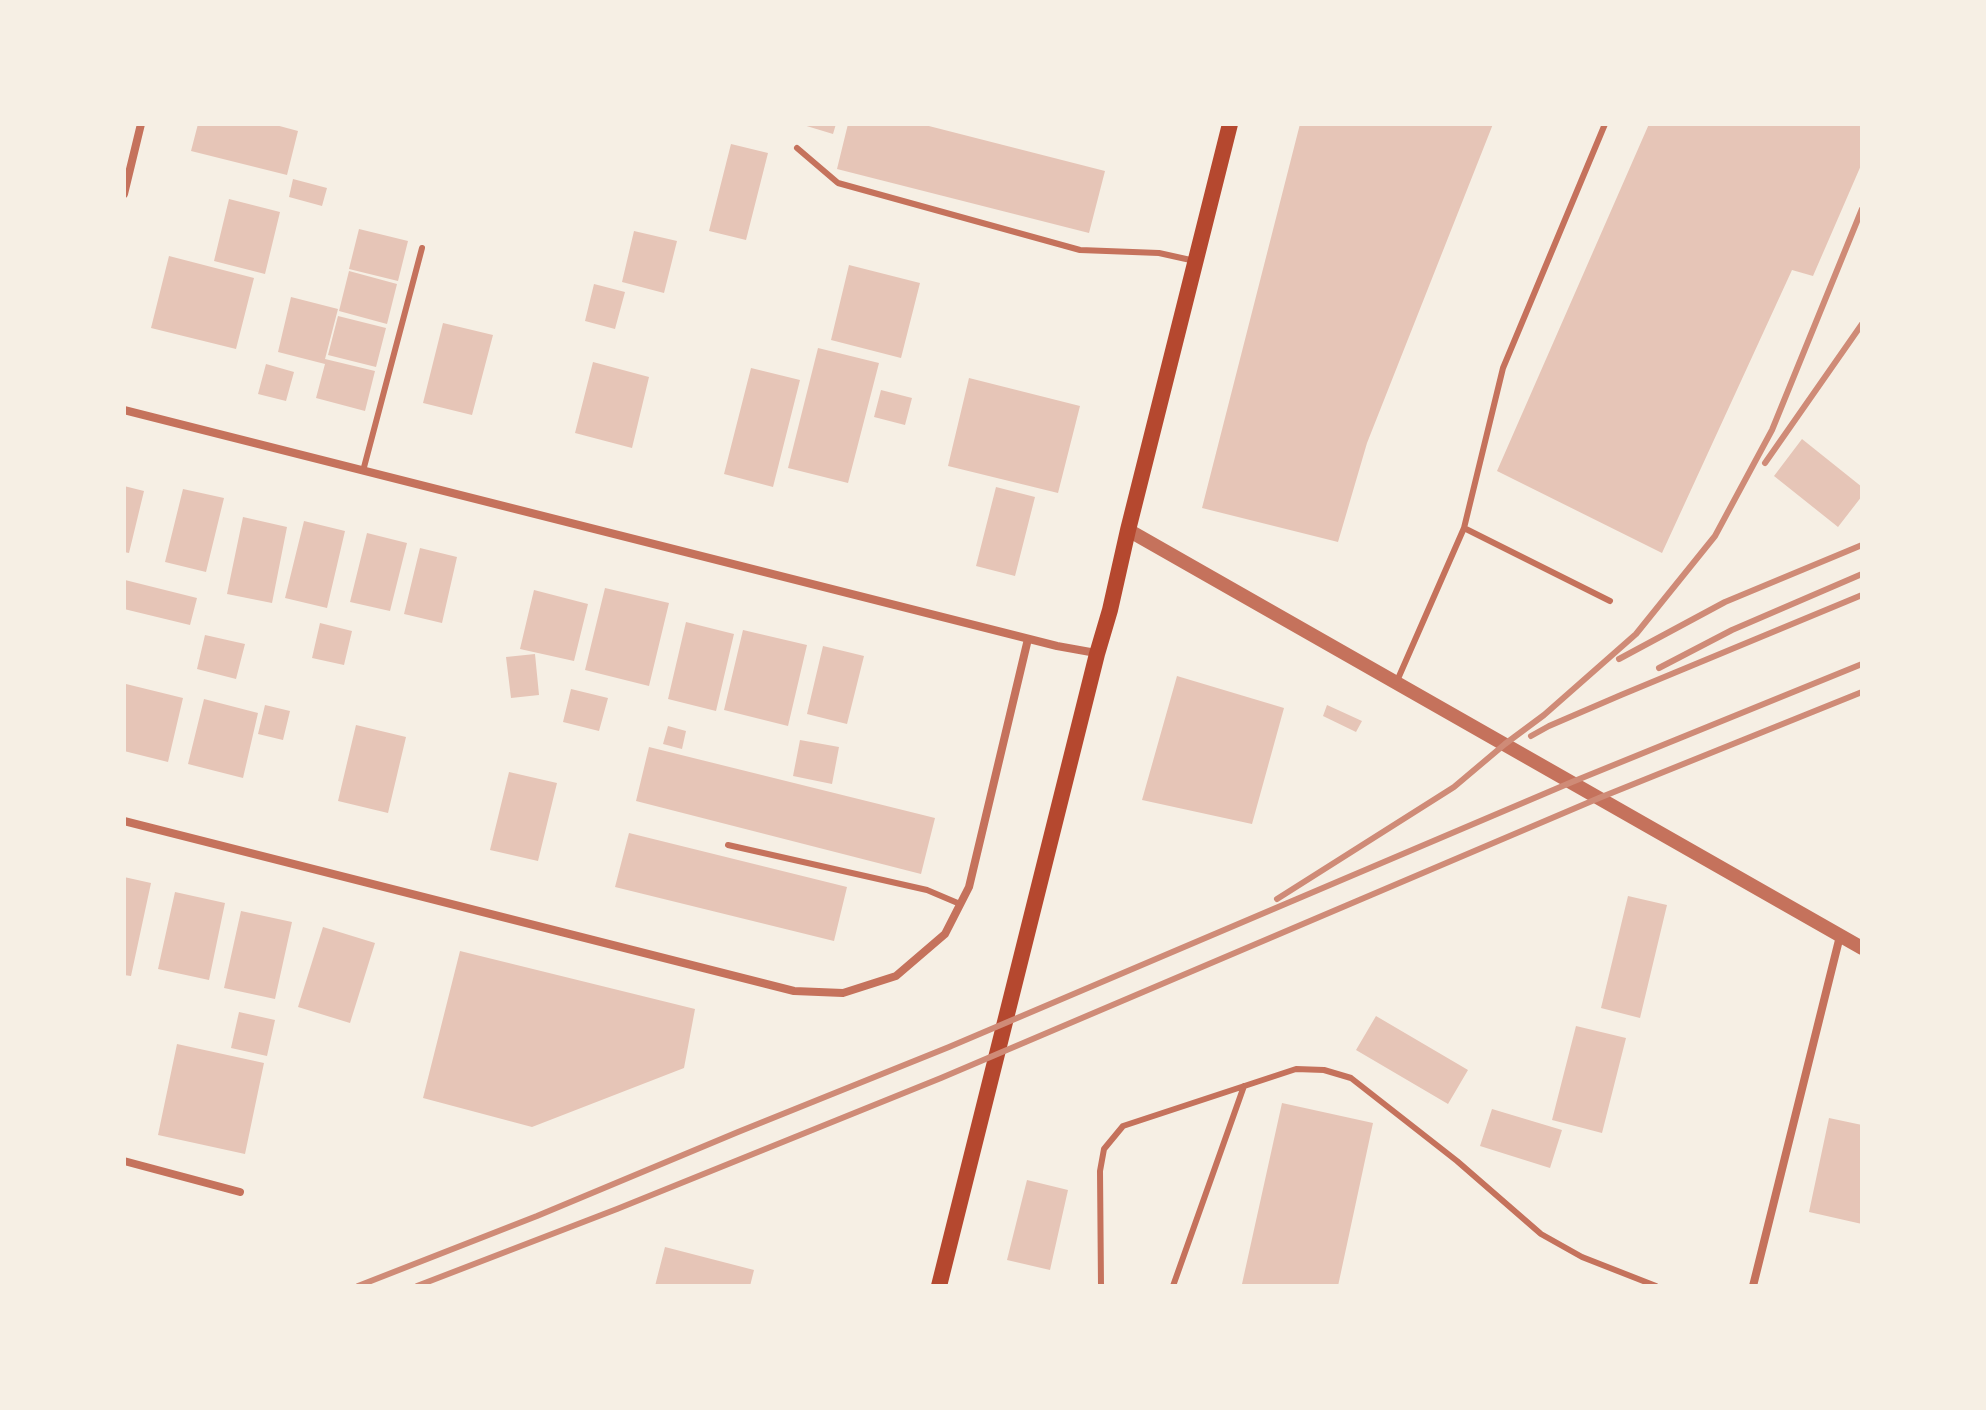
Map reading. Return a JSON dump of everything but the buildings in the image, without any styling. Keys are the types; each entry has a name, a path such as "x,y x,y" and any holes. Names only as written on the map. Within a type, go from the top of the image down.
{"main road":[{"path":"939,1286 1230,124"}],"street":[{"path":"124,194 141,124"},
{"path":"124,410 1097,654"},
{"path":"1128,530 1862,948"},
{"path":"124,821 794,991 843,993 896,976 945,934 969,887 1028,639"},
{"path":"1753,1286 1840,936"},
{"path":"124,1161 240,1192"}],"lane":[{"path":"1397,682 1464,528 1503,368 1605,124"},
{"path":"797,148 838,183 1080,250 1159,253 1195,261"},
{"path":"363,471 422,248"},
{"path":"1464,528 1610,601"},
{"path":"728,845 927,890 960,904"},
{"path":"1101,1286 1100,1171 1104,1149 1123,1126 1296,1069 1324,1070 1351,1078 1457,1161 1541,1234 1582,1257 1656,1286"},
{"path":"1173,1286 1244,1086"}],"railway":[{"path":"1277,899 1454,787 1544,715 1636,634 1715,536 1772,430 1862,209"},
{"path":"1765,463 1862,324"},
{"path":"1619,659 1725,602 1862,545"},
{"path":"1659,668 1732,630 1862,574"},
{"path":"1531,736 1621,695 1862,595"},
{"path":"358,1286 949,1047 1572,782 1862,664"},
{"path":"417,1286 941,1078 1599,798 1862,692"}]}
